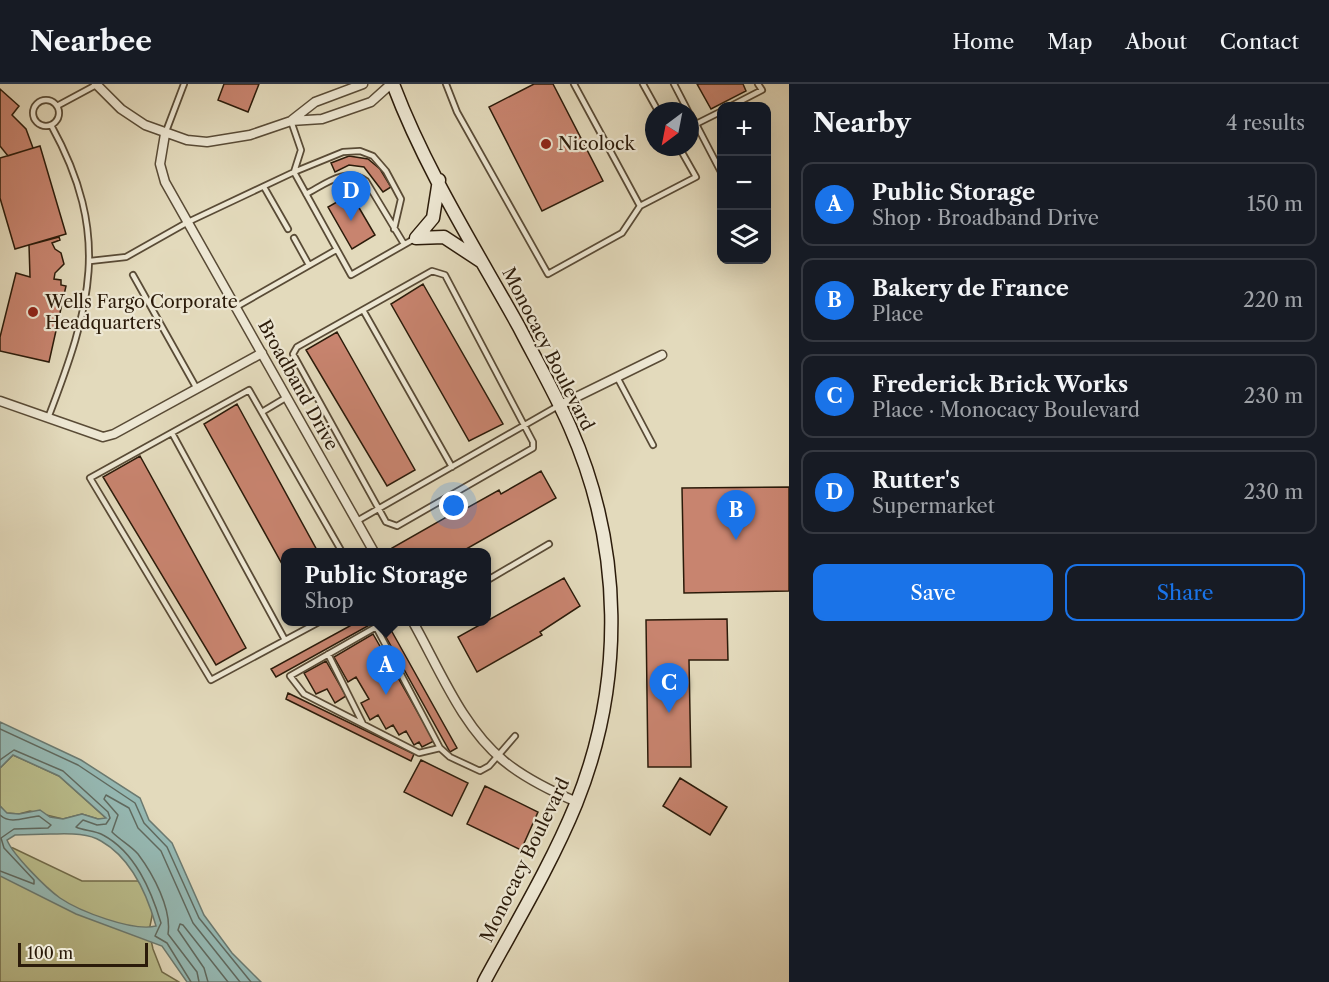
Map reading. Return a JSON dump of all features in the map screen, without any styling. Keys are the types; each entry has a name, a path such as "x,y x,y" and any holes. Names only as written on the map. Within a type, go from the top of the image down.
{"main road":[{"name":"Monocacy Boulevard","path":"392,84 412,129 560,405 583,458 602,522 612,617 608,686 601,728 577,802 484,982"},
{"path":"416,238 434,218 439,180"},
{"path":"416,238 444,237 484,263"}],"street":[{"path":"96,84 132,117 165,134 187,140 229,140 291,121 322,119 371,102 392,84"},
{"path":"291,121 315,102 363,84"},
{"name":"Broadband Drive","path":"165,134 160,164 165,182 372,548"},
{"path":"0,401 48,420 103,437 114,434 262,353"},
{"path":"560,405 662,355"},
{"path":"417,626 469,721 498,756 531,780 577,802"}],"lane":[{"path":"57,106 96,84"},
{"path":"165,134 184,84"},
{"path":"447,84 457,112 548,274 622,233 640,206 696,177 684,156"},
{"path":"574,84 640,206"},
{"path":"643,84 653,102"},
{"path":"674,84 684,102"},
{"path":"738,102 762,90 758,84"},
{"path":"51,125 38,122 34,110 39,102 46,100 57,106"},
{"path":"51,125 58,119 57,106"},
{"path":"699,122 717,114"},
{"path":"291,121 301,150 294,172 351,275 416,238"},
{"path":"48,420 79,336 89,283 90,261 86,223 76,179 51,125"},
{"path":"699,130 717,164"},
{"path":"90,261 126,257 188,222 294,172 338,154 355,151 373,156 401,200 394,229"},
{"path":"355,151 355,159"},
{"path":"338,154 342,161"},
{"path":"369,163 373,156"},
{"path":"306,194 346,172 354,171 367,184 404,244"},
{"path":"362,178 365,171"},
{"path":"367,184 374,178"},
{"path":"264,187 288,229"},
{"path":"372,192 379,188"},
{"path":"294,238 309,265"},
{"path":"236,307 336,250"},
{"path":"432,271 439,271 445,275 525,425 533,442 529,452 397,526 386,522 293,354 297,347 432,271"},
{"path":"133,275 197,389"},
{"path":"363,310 452,467"},
{"path":"617,377 653,445"},
{"path":"310,626 211,681 90,478 249,390 340,548"},
{"path":"262,412 286,397"},
{"path":"357,521 560,405"},
{"path":"172,433 285,640"},
{"path":"491,578 549,544"},
{"path":"440,748 419,753 304,694 290,676 376,627 440,748 450,757 480,771 498,756 514,736"},
{"path":"328,654 363,724"}],"green space":[{"path":"13,755 59,776 107,819 82,814 63,819 30,811 19,814 6,813 0,806 0,768"},
{"path":"0,845 13,848 82,881 144,881 154,906 149,931 153,949 162,972 179,982 0,982"}],"water":[{"path":"0,722 81,760 140,798 149,820 172,843 204,915 232,953 261,982 187,982 162,946 76,914 0,876 0,806 7,813 19,814 40,810 50,817 63,819 82,814 98,819 106,818 59,776 13,755 0,768","holes":["15,835 89,836 112,848 129,867 143,890 156,926 134,926 106,919 60,898 30,871 7,840"]}],"building":[{"path":"224,84 259,84 248,112 218,100"},
{"name":"Nicolock","path":"534,84 553,84 603,181 542,211 489,107"},
{"path":"697,84 743,84 746,91 725,102 717,102 717,106 711,109"},
{"path":"0,89 19,106 12,115 26,129 33,148 8,156 0,146"},
{"name":"Wells Fargo Corporate Headquarters","path":"40,146 66,234 15,249 0,198 0,158"},
{"path":"349,156 368,159 380,169 391,187 383,192 364,167 349,165 335,172 331,163"},
{"path":"351,194 375,235 352,249 328,207"},
{"name":"Wells Fargo Corporate Headquarters","path":"59,237 60,240 52,243 61,253 64,264 55,273 54,279 61,280 61,285 66,286 49,362 0,351 0,337 16,273 30,277 29,245"},
{"path":"423,284 503,424 469,441 391,304"},
{"path":"337,332 415,470 387,486 306,350"},
{"path":"237,404 316,548 281,548 281,562 204,424"},
{"path":"140,456 246,648 216,665 103,477"},
{"path":"541,471 556,498 468,548 392,548 499,490 501,494"},
{"path":"789,487 789,591 684,593 682,488"},
{"path":"564,578 580,606 540,632 542,635 477,672 458,637 478,626 491,626 491,619"},
{"path":"727,619 728,660 689,660 691,767 648,767 646,620"},
{"path":"350,626 368,626 276,677 271,669"},
{"path":"391,630 457,748 450,752 386,637"},
{"path":"373,634 434,741 422,747 419,742 414,745 406,731 399,735 393,725 386,729 378,715 370,720 361,703 369,699 356,677 348,682 334,657"},
{"path":"326,661 346,696 335,703 327,689 316,694 304,673"},
{"path":"288,693 414,754 411,761 286,699"},
{"path":"421,760 468,783 452,816 404,792"},
{"path":"680,778 727,807 710,835 663,806"},
{"path":"485,786 538,812 521,850 467,824"}],"place":[{"name":"Nicolock","path":"546,144"},
{"name":"Rutter's","path":"351,221"},
{"name":"Wells Fargo Corporate Headquarters","path":"33,312"},
{"name":"Bakery de France","path":"736,540"},
{"name":"Public Storage","path":"386,695"},
{"name":"Frederick Brick Works","path":"669,713"}]}
